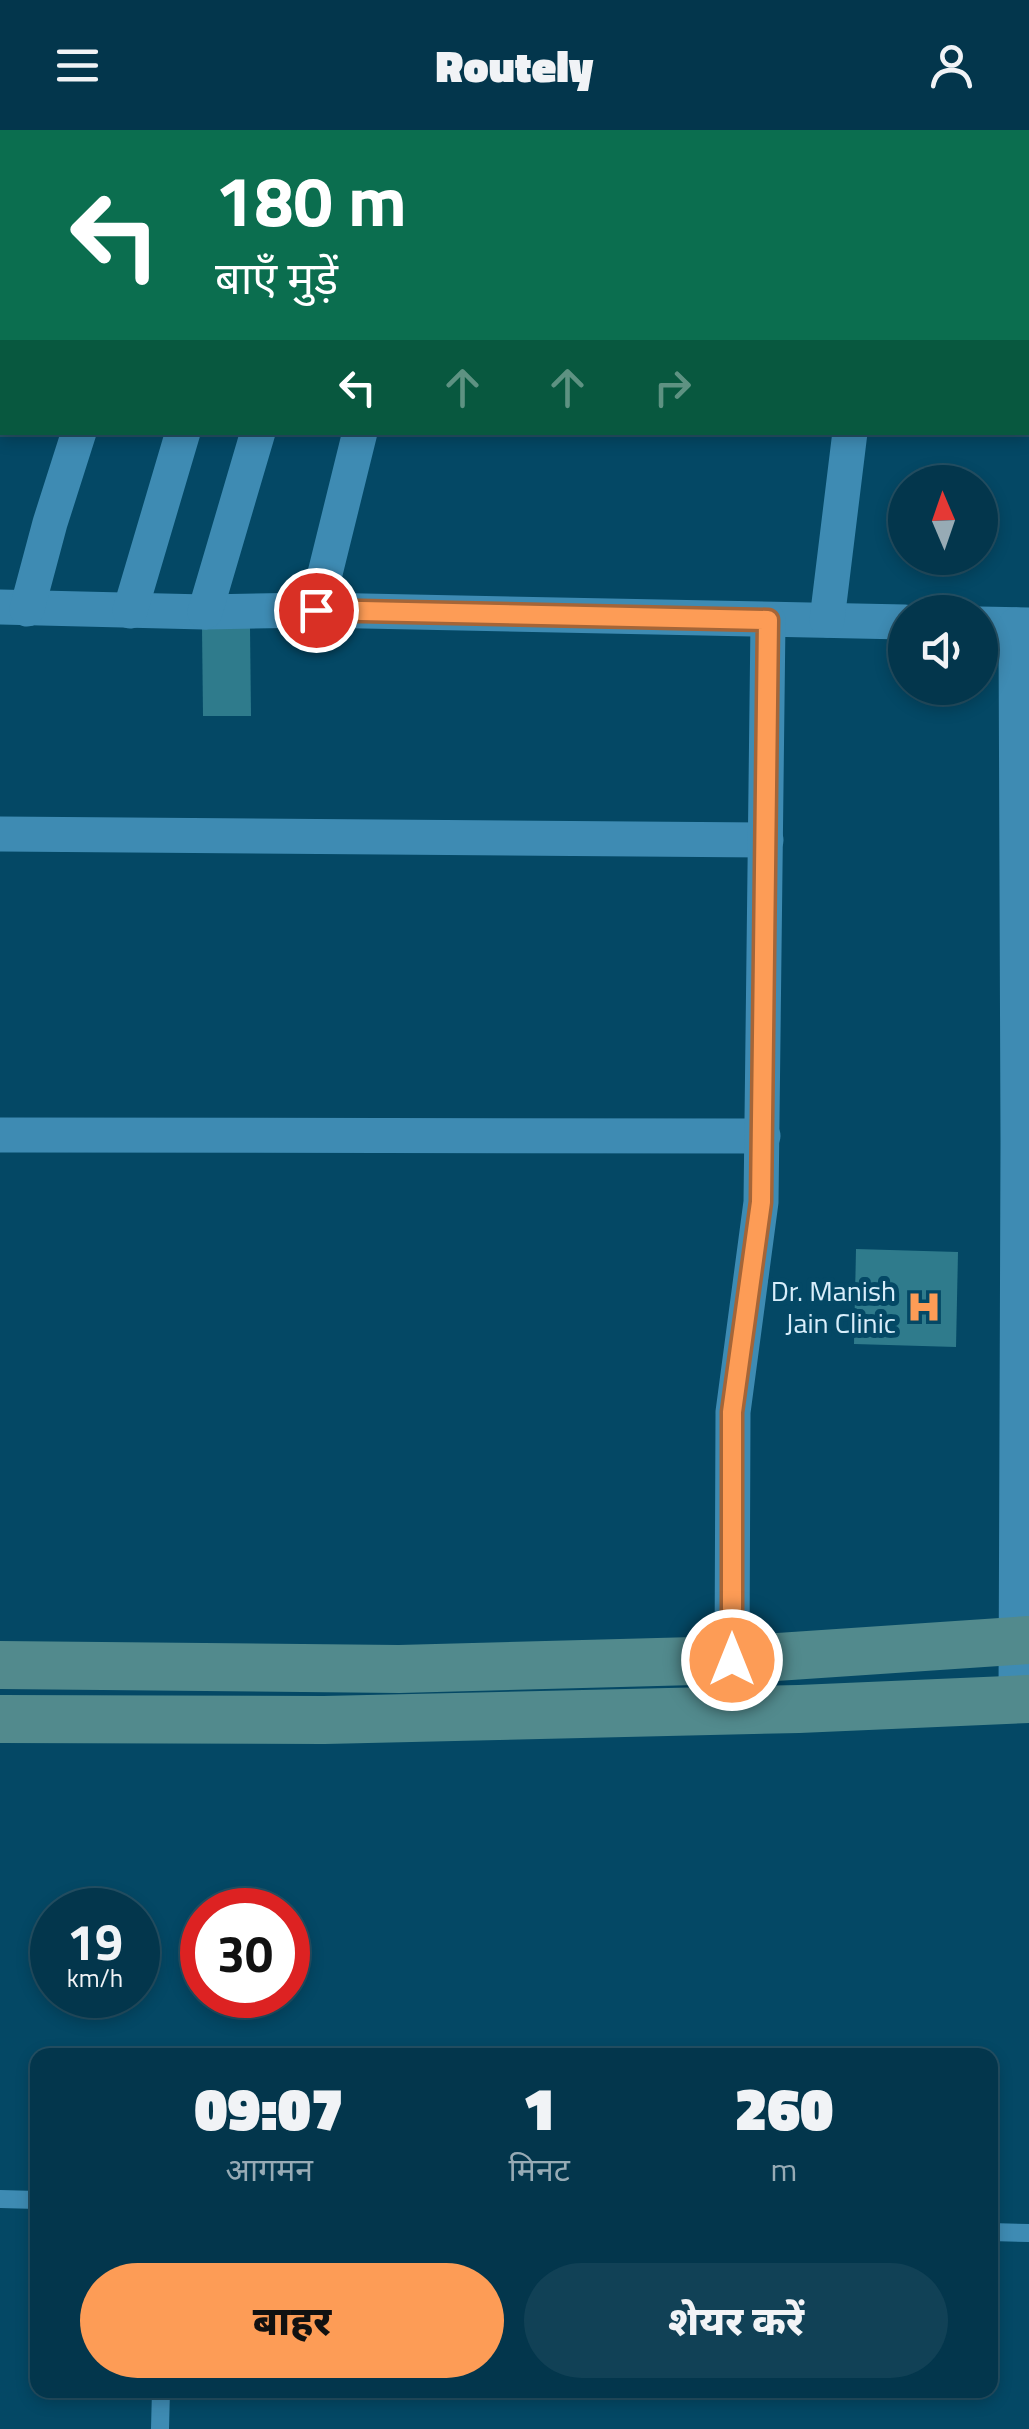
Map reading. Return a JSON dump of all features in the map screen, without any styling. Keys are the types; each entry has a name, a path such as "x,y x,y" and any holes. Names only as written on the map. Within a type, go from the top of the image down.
{"main road":[{"path":"0,1665 399,1669 732,1660 1022,1640"},
{"path":"224,1668 225,1720"},
{"path":"0,1719 225,1720 1022,1700"}],"street":[{"path":"78,435 50,523 14,608 888,622"},
{"path":"130,611 182,435"},
{"path":"206,612 257,435"},
{"path":"316,610 359,435"},
{"path":"827,620 850,435"},
{"path":"732,1660 732,1412 761,1202 768,620"},
{"path":"1022,625 1022,1700"},
{"path":"0,834 766,840"},
{"path":"0,1136 763,1136"}],"lane":[{"path":"0,2198 30,2200"},
{"path":"998,2232 1029,2233"},
{"path":"160,2429 161,2398"}],"building":[{"path":"202,628 250,628 251,716 203,716"},
{"path":"856,1249 958,1252 956,1347 854,1344"}],"place":[{"name":"Dr. Manish Jain Clinic","path":"924,1307"}],"route":[{"path":"316,610 768,620 761,1202 732,1412 732,1660"}]}
